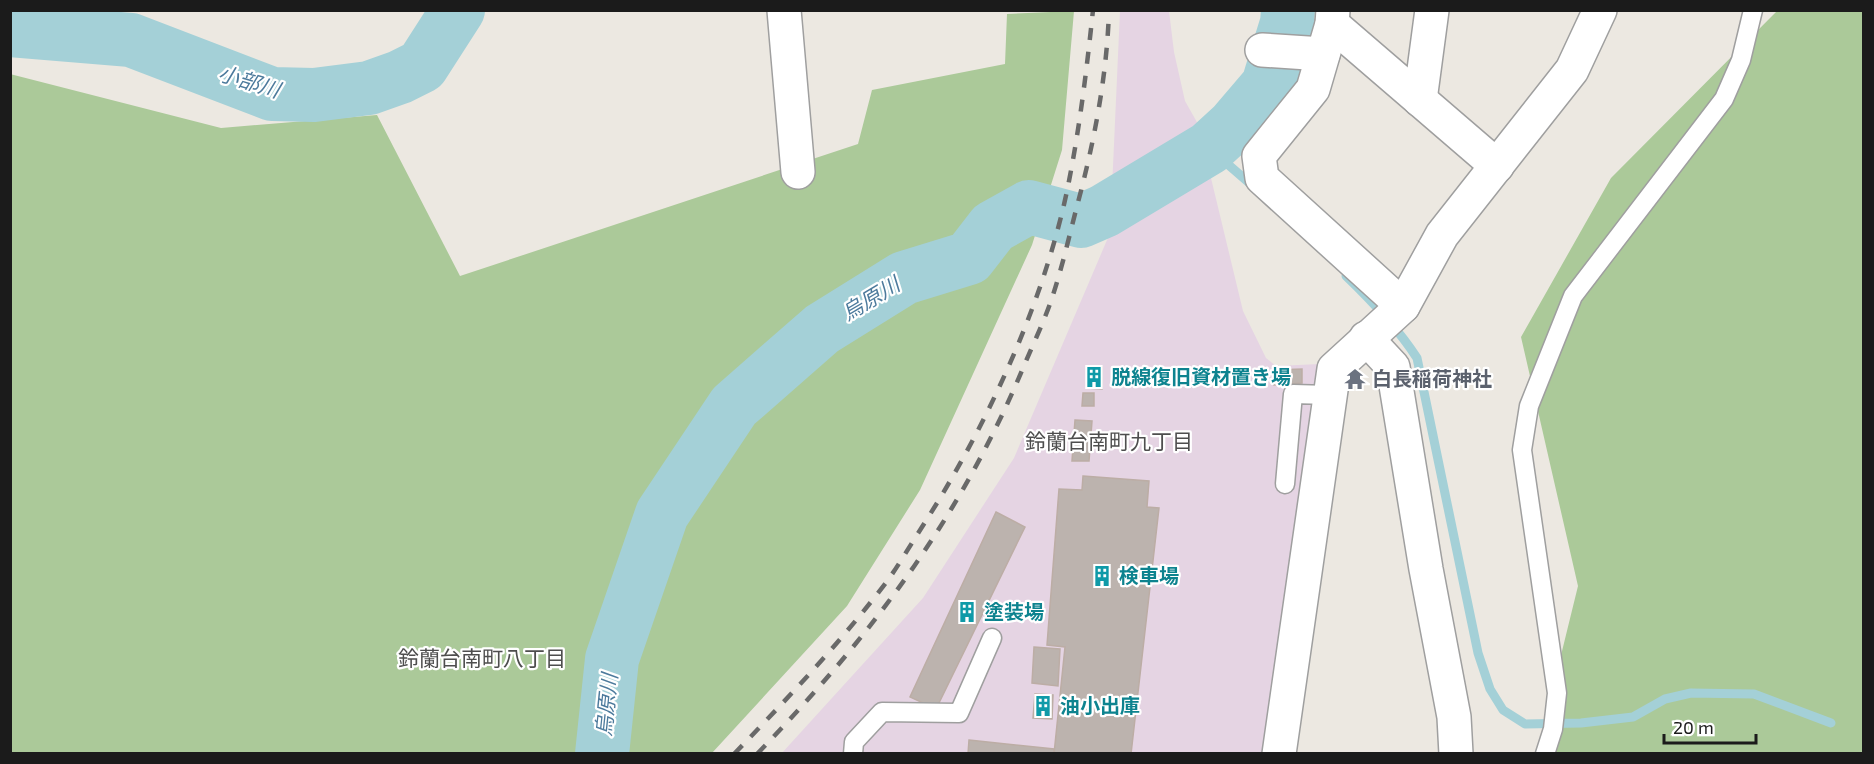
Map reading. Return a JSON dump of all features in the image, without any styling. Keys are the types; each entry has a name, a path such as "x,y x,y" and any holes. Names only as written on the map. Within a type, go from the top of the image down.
{"street":[{"path":"784,10 798,172"},
{"path":"1420,100 1432,10"},
{"path":"1279,753 1334,369 1403,306 1442,235 1572,70 1600,10"},
{"path":"1325,35 1313,89 1259,156 1262,178 1403,306"},
{"path":"1262,50 1325,35 1420,100 1497,165"},
{"path":"1366,338 1393,367 1426,569 1454,717 1456,753"}],"lane":[{"path":"1545,753 1553,729 1557,693 1522,450 1529,406 1573,296 1724,99 1741,60 1753,10"},
{"path":"1285,484 1293,394 1330,395"},
{"path":"852,753 854,742 882,712 959,714 992,638"}],"shaded area":[{"path":"1120,11 1169,11 1174,52 1185,101 1198,124 1243,311 1266,358 1276,366 1320,364 1267,753 781,754 923,598 1014,458 1110,233"}],"green space":[{"path":"1074,11 1062,150 1032,245 920,490 847,606 712,753 11,753 10,74 221,128 377,115 460,276 858,144 872,90 1005,64 1007,14"},
{"path":"1777,11 1863,11 1863,753 1537,753 1578,586 1521,337 1611,178"}],"building":[{"name":"脱線復旧資材置き場","path":"1087,366 1102,366 1102,389 1087,388"},
{"path":"1302,369 1302,383 1274,385 1274,370"},
{"path":"1083,393 1094,393 1094,406 1082,406"},
{"path":"1075,420 1092,421 1089,461 1072,461"},
{"name":"検車場","path":"1083,476 1149,481 1147,507 1159,508 1131,754 1054,754 1065,647 1047,645 1059,489 1082,490"},
{"name":"塗装場","path":"996,512 1025,527 936,709 910,697"},
{"path":"1034,647 1060,649 1058,686 1032,683"},
{"name":"油小出庫","path":"1035,694 1053,695 1052,719 1033,718"},
{"path":"969,740 1054,749 1054,754 968,754"}],"waterway":[{"name":"小部川","path":"10,30 131,40 272,94 314,95 369,88 422,66 458,10"},
{"name":"烏原川","path":"602,754 612,659 662,514 734,406 822,329 904,278 969,258 993,227 1029,207 1081,221 1104,211 1209,148 1233,126 1268,85 1287,23 1288,10"},
{"path":"1209,148 1254,187"},
{"path":"1346,276 1384,315 1417,358 1478,653 1490,689 1503,710 1525,724 1581,723 1633,717 1665,699 1691,693 1754,694 1831,723"}],"railway":[{"path":"734,754 833,648 888,580 946,488 991,404 1030,316 1059,226 1077,139 1093,10"},
{"path":"757,754 839,664 911,571 973,471 1001,417 1056,287 1099,109 1106,60 1109,10"}],"place":[{"name":"脱線復旧資材置き場","path":"1094,377"},
{"name":"白長稲荷神社","path":"1355,379"},
{"name":"検車場","path":"1102,576"},
{"name":"塗装場","path":"967,612"},
{"name":"油小出庫","path":"1043,706"}],"district":[{"name":"鈴蘭台南町九丁目","path":"1109,442"},
{"name":"鈴蘭台南町八丁目","path":"482,659"}]}
